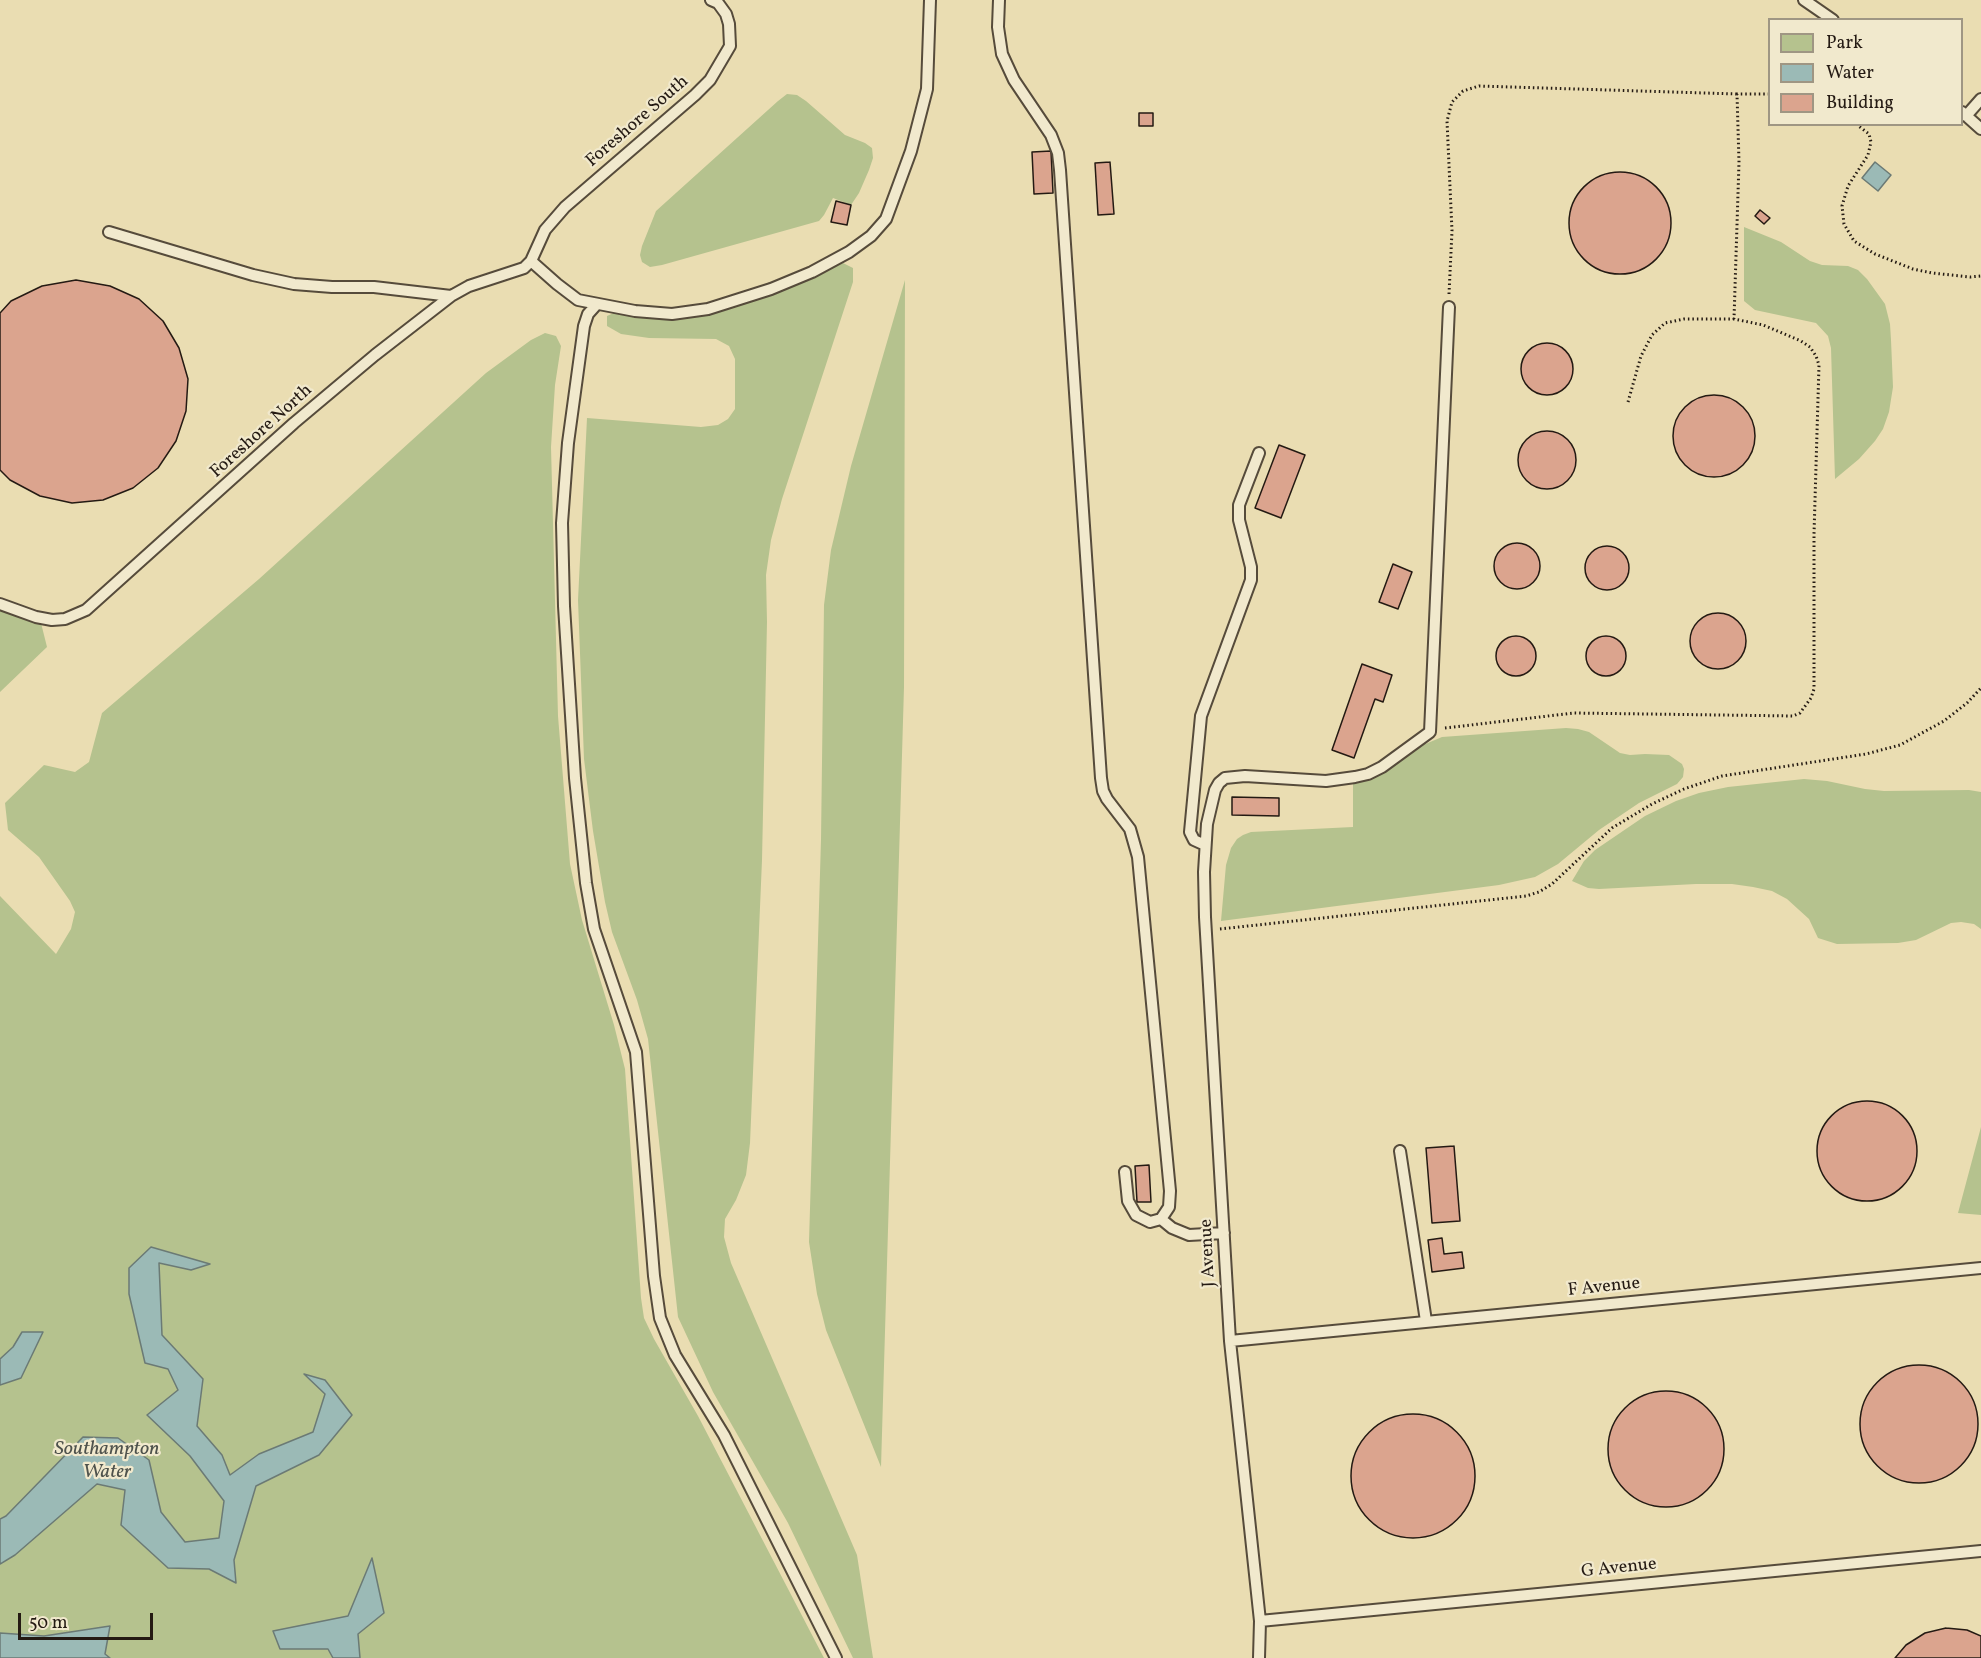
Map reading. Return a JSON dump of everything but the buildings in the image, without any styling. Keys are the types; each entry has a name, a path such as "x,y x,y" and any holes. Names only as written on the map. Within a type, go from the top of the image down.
{"lane":[{"name":"Foreshore South","path":"531,261 545,230 565,207 710,80 730,46 726,14 718,3 711,0"},
{"path":"531,261 578,300 635,311 672,314 708,309 771,290 849,252 871,236 886,219 911,151 921,118 929,75 930,0"},
{"path":"999,0 998,27 1002,54 1018,87 1051,135 1059,162 1101,778 1107,799 1130,829 1138,857 1170,1191 1169,1207 1161,1219 1150,1222 1136,1215 1128,1201 1125,1172"},
{"path":"1806,0 1830,18"},
{"path":"1981,99 1964,114 1981,129"},
{"path":"109,232 253,275 294,284 374,287 452,296"},
{"name":"Foreshore North","path":"0,604 52,620 65,619 86,610 294,423 375,355 452,296 482,280 524,268 531,261"},
{"path":"597,304 588,314 584,326 568,442 562,523 564,606 575,778 586,883 594,930 636,1052 655,1287 660,1318 675,1355 724,1435 836,1658"},
{"path":"1430,732 1449,307"},
{"path":"1205,844 1194,840 1190,832 1201,717 1251,580 1251,567 1239,520 1239,505 1258,453"},
{"name":"J Avenue","path":"1260,1658 1260,1621 1230,1341 1206,931 1205,844 1211,802 1219,783 1225,778 1245,776 1326,781 1368,774 1382,767 1430,732"},
{"path":"1400,1151 1426,1321"},
{"path":"1161,1219 1172,1228 1190,1235 1224,1233"},
{"name":"F Avenue","path":"1230,1341 1981,1268"},
{"name":"G Avenue","path":"1260,1621 1981,1551"}],"path":[{"path":"1449,307 1452,231 1447,132 1449,109 1457,95 1479,87 1768,94"},
{"path":"1734,319 1739,162 1737,94"},
{"path":"1859,126 1869,134 1871,142 1868,155 1848,186 1842,206 1844,224 1854,241 1875,254 1913,269 1970,277 1981,276"},
{"path":"1430,732 1437,728 1544,715 1600,713 1785,716 1800,712 1807,707 1814,689 1814,534 1819,365 1816,356 1801,340 1763,325 1734,319 1684,319 1665,323 1653,335 1641,356 1628,402"},
{"path":"1206,931 1526,896 1539,892 1552,884 1612,828 1652,804 1684,789 1722,776 1848,757 1900,745 1944,721 1967,703 1981,688"}],"green space":[{"path":"787,94 797,95 845,135 872,148 873,158 869,170 851,205 833,198 819,221 662,265 650,267 642,262 640,255 642,246 656,211"},
{"path":"1744,227 1781,242 1810,261 1822,265 1848,266 1858,270 1885,304 1890,324 1893,387 1889,412 1883,429 1875,441 1859,459 1835,479 1831,348 1828,336 1816,323 1755,310 1744,301"},
{"path":"843,263 853,268 853,282 782,499 771,540 766,575 762,860 750,1143 746,1175 725,1219 724,1237 731,1263 857,1555 873,1658 853,1658 788,1523 713,1392 678,1317 648,1039 637,1000 612,932 593,831 584,759 578,600 587,418 701,427 718,425 728,419 735,409 735,359 729,346 716,339 649,338 621,334 607,326 607,316 616,312 691,316 726,310"},
{"path":"905,280 904,687 881,1467 826,1330 817,1294 809,1242 821,840 824,605 831,550 851,466"},
{"path":"545,333 556,336 561,346 555,385 551,447 558,716 570,864 582,920 625,1069 644,1318 698,1416 824,1658 0,1658 0,896 56,954 71,929 75,912 70,901 39,857 8,830 5,803 44,765 75,772 89,762 102,713 259,579 486,373 531,340"},
{"path":"0,605 40,619 47,647 0,692"},
{"path":"1566,728 1589,732 1620,753 1669,755 1682,764 1683,777 1677,784 1639,803 1599,830 1558,864 1535,877 1499,885 1221,921 1226,865 1231,848 1243,835 1251,832 1353,827 1353,780 1396,763 1423,745 1442,737"},
{"path":"1804,779 1884,791 1969,790 1981,792 1981,929 1974,924 1951,923 1916,940 1898,943 1837,944 1818,938 1809,919 1787,899 1772,891 1732,884 1599,889 1588,888 1572,881 1584,861 1595,850 1645,816 1676,801 1728,787"},
{"path":"1981,1127 1981,1215 1958,1213"}],"water":[{"path":"1875,162 1891,175 1878,191 1862,178"},
{"name":"Southampton Water","path":"151,1247 210,1264 191,1270 159,1263 162,1335 203,1379 197,1426 222,1455 230,1475 259,1454 313,1432 325,1394 304,1374 325,1380 352,1415 319,1455 256,1486 234,1560 236,1583 209,1569 168,1568 121,1525 125,1490 97,1484 15,1555 0,1564 0,1519 6,1516 83,1437 118,1438 149,1460 161,1512 185,1542 219,1538 224,1501 190,1456 147,1415 178,1390 168,1369 145,1363 129,1294 129,1268"},
{"path":"22,1332 43,1332 21,1378 0,1385 0,1359 13,1347"},
{"path":"372,1558 384,1613 358,1634 360,1658 333,1658 328,1649 280,1649 273,1631 348,1616"},
{"path":"110,1626 105,1654 110,1658 0,1658 0,1633 44,1636"}]}
